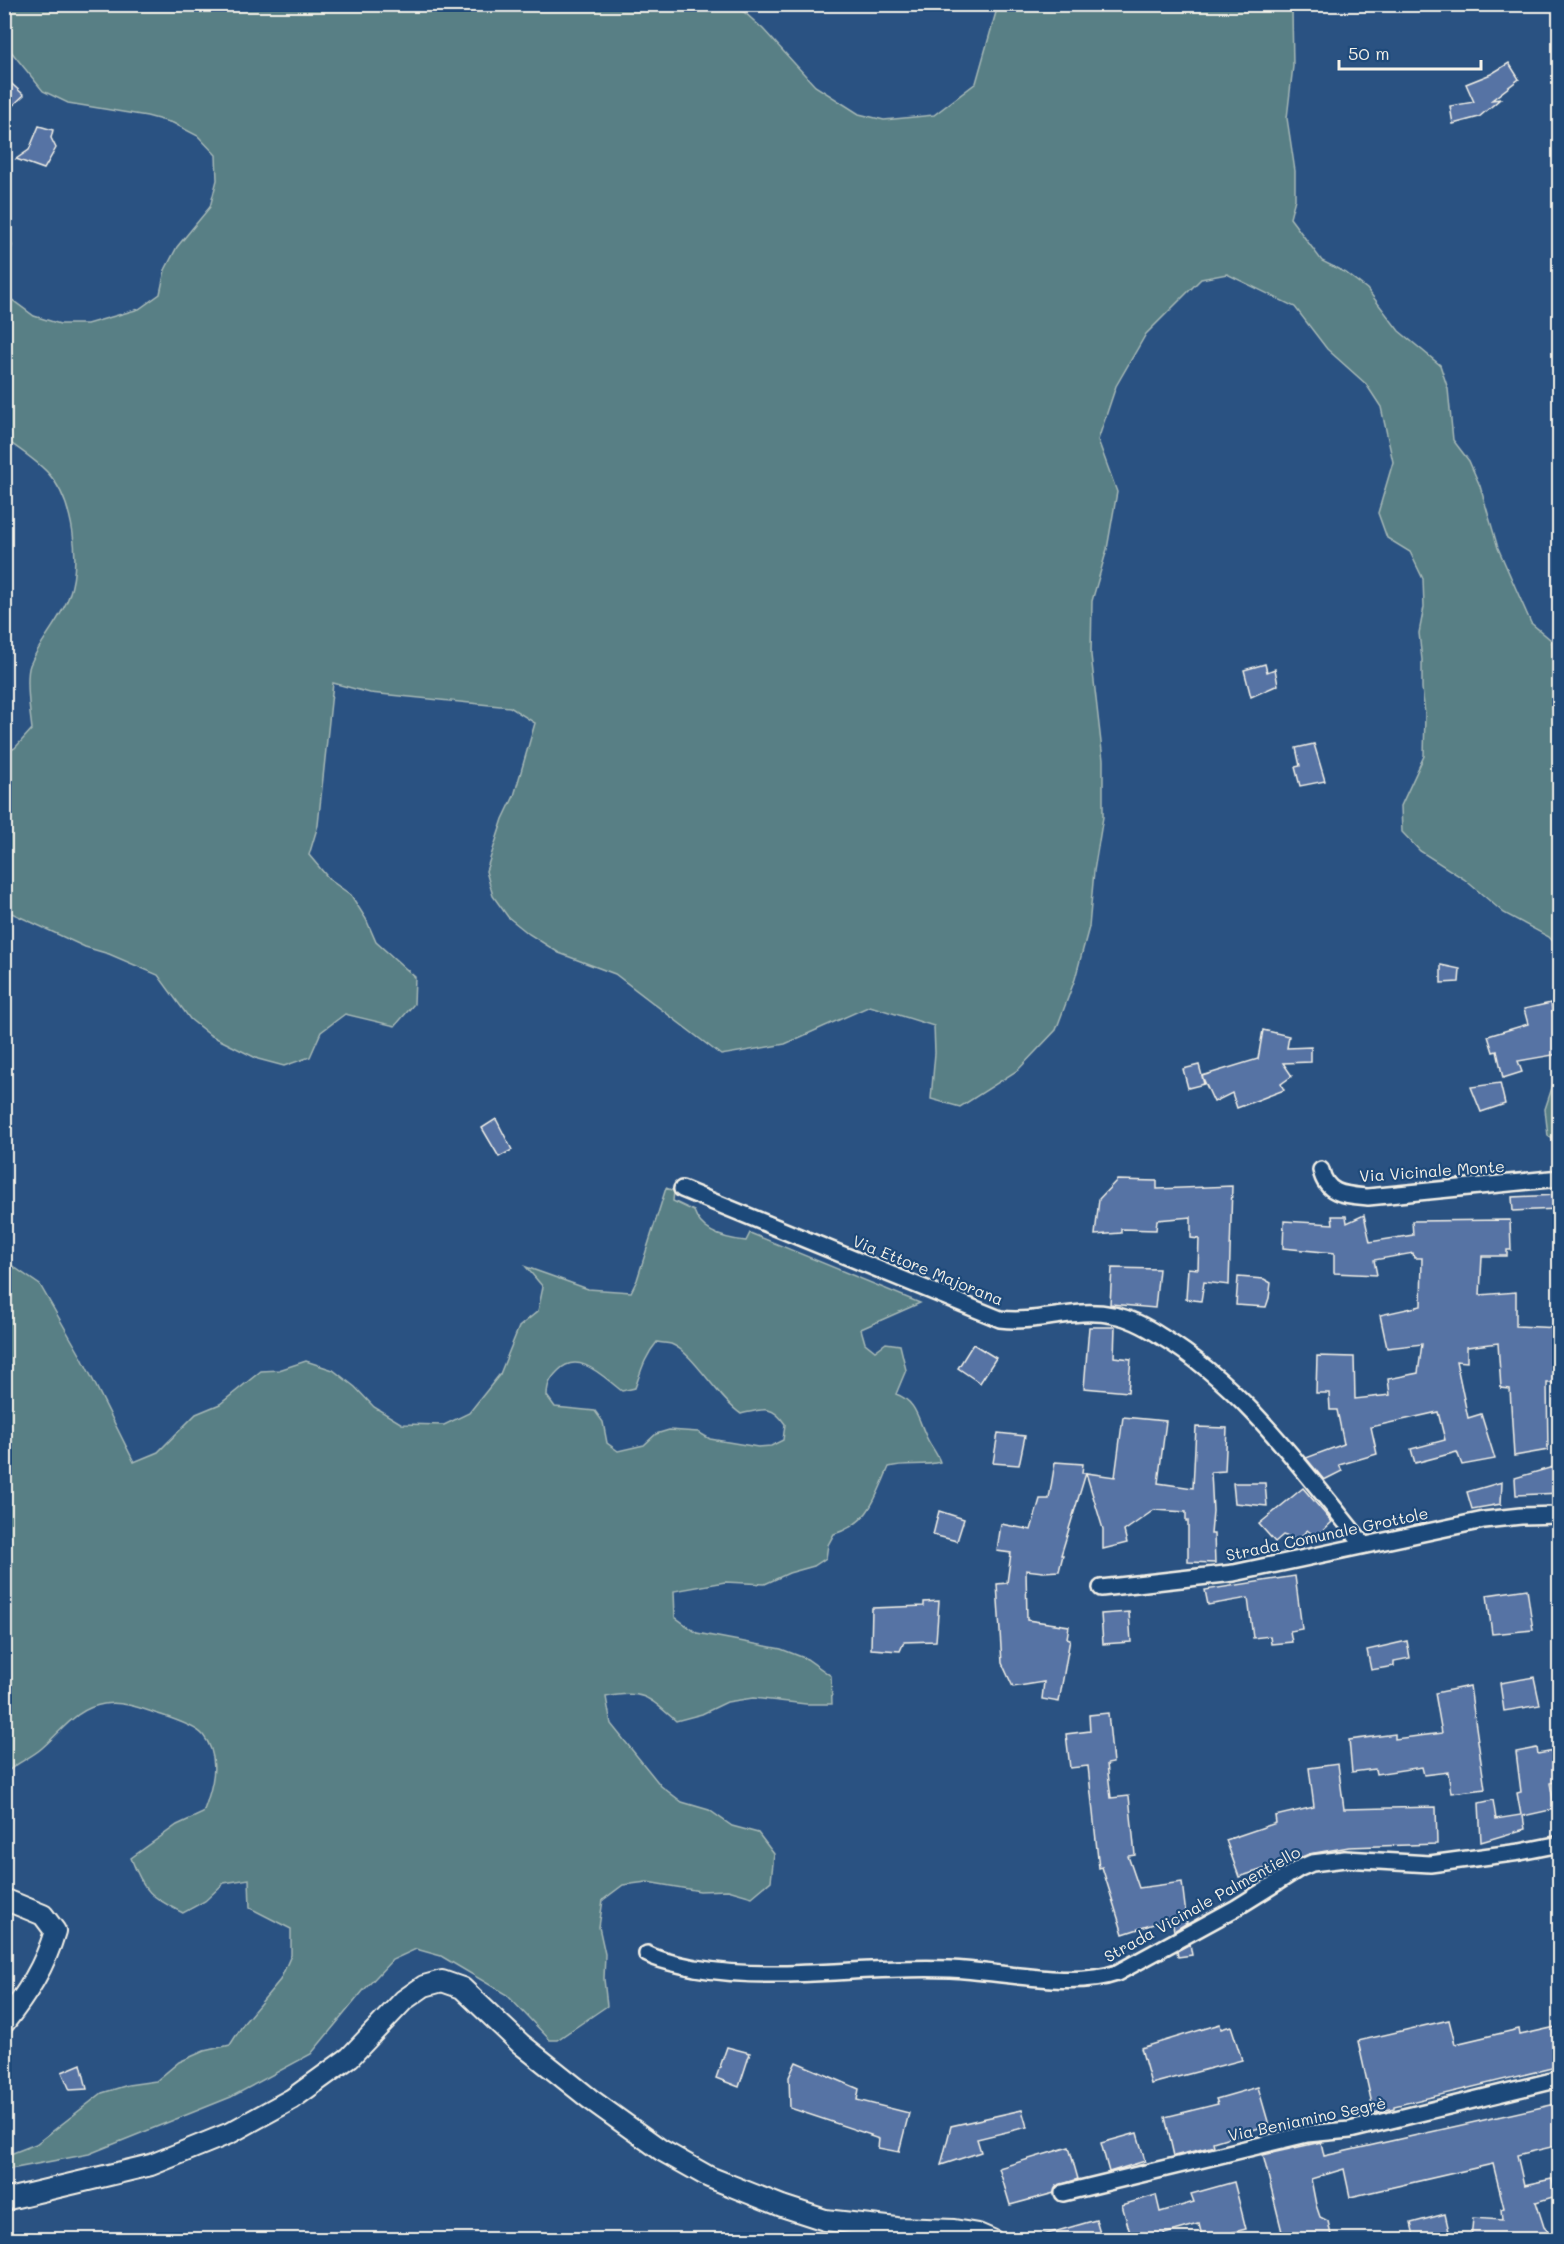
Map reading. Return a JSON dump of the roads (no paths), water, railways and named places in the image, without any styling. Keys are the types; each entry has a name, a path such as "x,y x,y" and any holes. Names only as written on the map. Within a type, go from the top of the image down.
{"street":[{"name":"Via Vicinale Monte","path":"1321,1170 1323,1179 1333,1190 1348,1195 1368,1197 1560,1178"},
{"name":"Via Ettore Majorana","path":"682,1189 1000,1319 1031,1320 1065,1313 1092,1312 1136,1322 1185,1351 1211,1370 1276,1437 1364,1545"},
{"name":"Strada Comunale Grottole","path":"1101,1588 1234,1573 1484,1520 1560,1515"},
{"name":"Strada Vicinale Palmentiello","path":"647,1954 664,1962 727,1974 948,1969 1073,1980 1101,1978 1117,1973 1236,1908 1288,1874 1312,1863 1345,1859 1430,1864 1520,1852 1560,1844"},
{"path":"4,1899 43,1915 55,1931 49,1952 30,1991 4,2023"},
{"path":"4,2200 151,2165 230,2133 292,2099 350,2057 404,2000 424,1986 442,1981 462,1988 521,2044 590,2100 661,2150 709,2177 782,2206 825,2220 897,2228 954,2230 978,2234 992,2240"},
{"name":"Via Beniamino Segrè","path":"1063,2193 1306,2134 1350,2130 1560,2079"}]}
